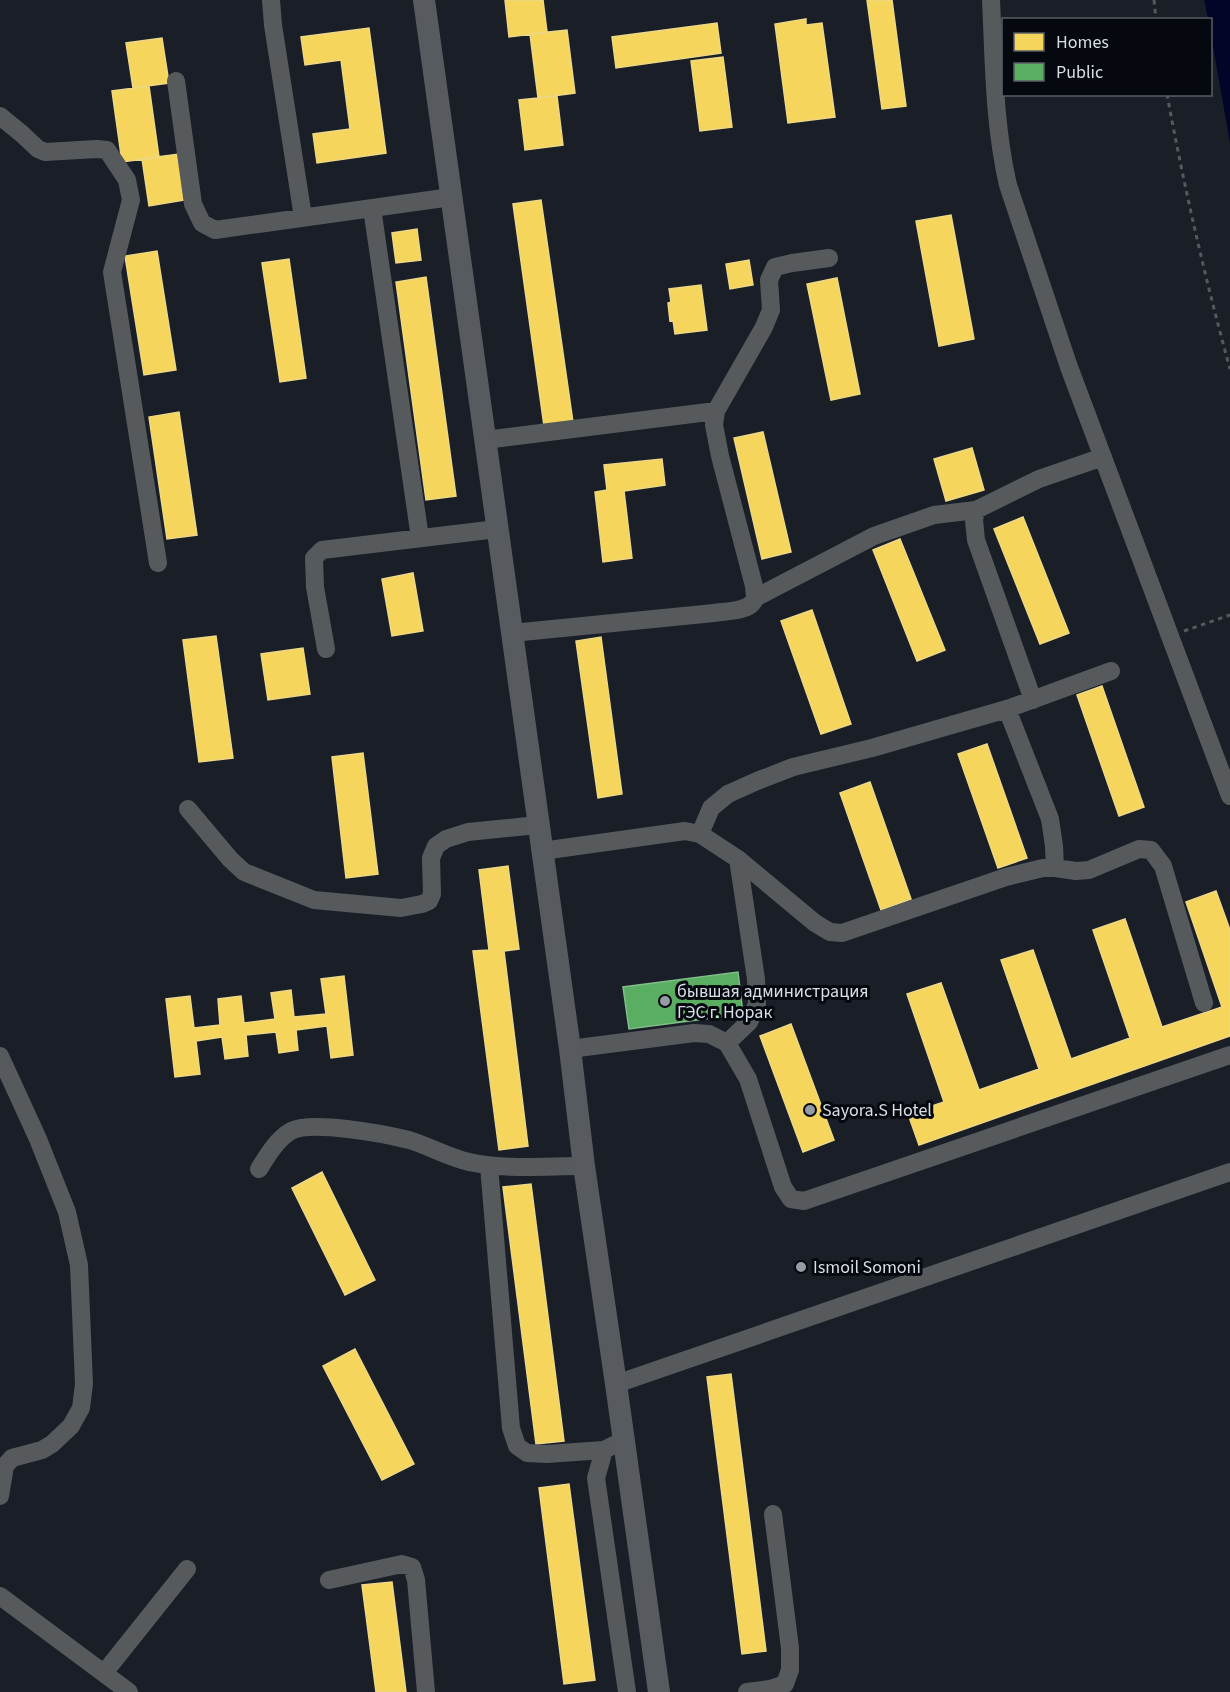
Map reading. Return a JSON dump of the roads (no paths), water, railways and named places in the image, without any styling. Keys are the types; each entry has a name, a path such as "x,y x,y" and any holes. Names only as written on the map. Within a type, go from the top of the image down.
{"main road":[{"path":"424,0 616,1384 614,1445 659,1692"}],"street":[{"path":"271,0 303,217"},
{"path":"991,0 997,123 1008,185 1069,367 1230,796"},
{"path":"176,81 193,204 202,223 215,230 451,198"},
{"path":"0,116 38,149 45,152 107,150 127,180 131,200 112,272 158,563"},
{"path":"372,208 420,538"},
{"path":"755,598 754,586 720,456 714,425 716,411 764,327 771,310 769,280 774,267 829,258"},
{"path":"485,440 716,411"},
{"path":"512,633 736,610 750,606 755,598 874,536 934,516 976,510 1039,480 1103,457"},
{"path":"976,510 974,520 976,540 1033,700"},
{"path":"326,649 315,587 314,558 322,550 497,529"},
{"path":"700,834 711,808 728,794 757,781 793,767 872,748 1007,709 1111,671"},
{"path":"1007,709 1050,819 1055,868"},
{"path":"188,809 230,860 244,872 314,900 401,908 429,901 432,894 431,858 436,846 446,839 468,832 538,825"},
{"path":"542,851 685,831 700,834 738,859 816,923 830,932 842,933 1006,877 1043,868 1089,870 1139,849 1151,850 1162,866 1204,1003"},
{"path":"727,1043 748,1022 757,1004 756,979 738,859"},
{"path":"570,1049 694,1033 708,1034 727,1043 748,1079 783,1187 791,1199 804,1201 1230,1055"},
{"path":"0,1056 38,1139 67,1212 79,1265 84,1384 81,1408 71,1426 42,1450 12,1458 5,1466 0,1496"},
{"path":"259,1169 271,1150 289,1132 303,1126 346,1128 408,1140 466,1161 489,1166 584,1166"},
{"path":"489,1166 511,1428 517,1446 527,1453 547,1454 614,1445"},
{"path":"616,1384 1230,1172"},
{"path":"614,1445 596,1478 627,1692"},
{"path":"747,1692 771,1689 785,1684 790,1670 790,1648 773,1514"},
{"path":"329,1580 402,1564 412,1567 416,1580 426,1692"},
{"path":"104,1672 187,1569"},
{"path":"0,1596 129,1692"}],"water":[{"path":"1204,0 1230,0 1230,143 1212,41 1212,18 1208,18"}],"place":[{"name":"бывшая администрация ГЭС г. Норак","path":"665,1001"},
{"name":"Sayora.S Hotel","path":"810,1110"},
{"name":"Ismoil Somoni","path":"801,1267"}]}
